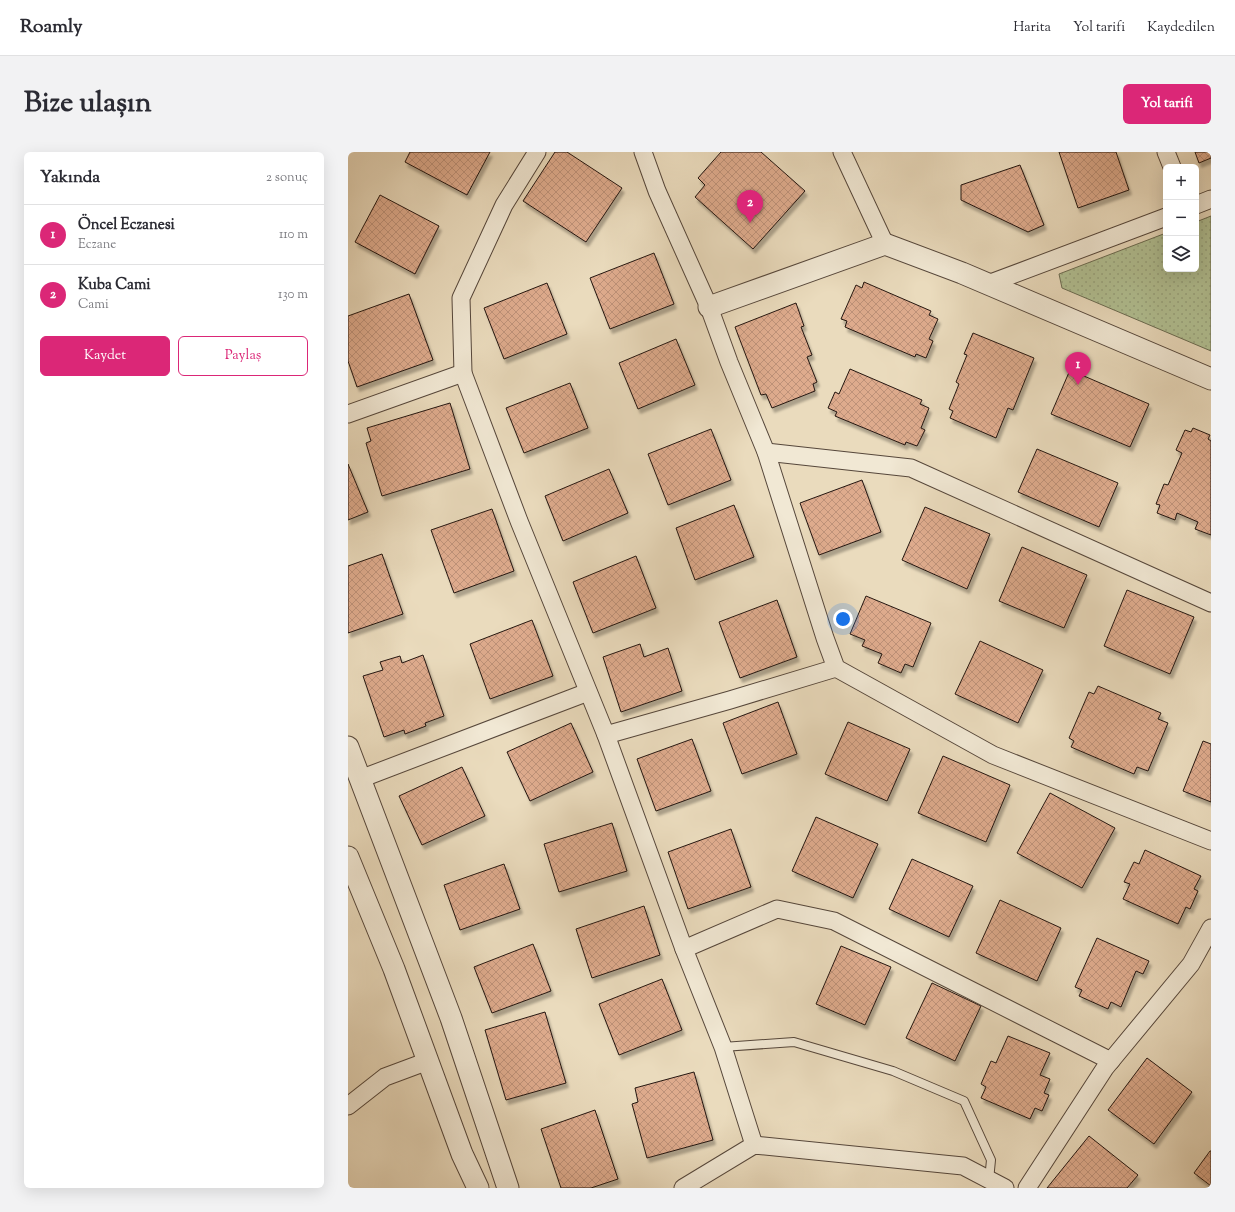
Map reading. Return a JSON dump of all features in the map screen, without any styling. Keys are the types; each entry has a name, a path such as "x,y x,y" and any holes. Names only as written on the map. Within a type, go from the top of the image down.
{"street":[{"path":"537,152 504,205 461,298 463,373 519,521 606,736 684,949 723,1047 754,1145"},
{"path":"643,152 657,191 709,307 729,362 766,452 825,638 836,668 993,755 1211,841"},
{"path":"842,152 885,244"},
{"path":"1166,152 1171,164"},
{"path":"1199,204 1211,200"},
{"path":"988,284 1163,217"},
{"path":"709,307 885,244 988,284 1211,379"},
{"path":"348,414 463,373"},
{"path":"766,452 910,468 1211,603"},
{"path":"606,736 836,668"},
{"path":"360,778 588,692"},
{"path":"348,747 451,1018 508,1188"},
{"path":"348,857 394,969 462,1154 478,1188"},
{"path":"684,949 778,909 834,922 1111,1061"},
{"path":"1026,1188 1105,1068 1191,964 1211,928"},
{"path":"348,1106 385,1077 428,1061"},
{"path":"683,1188 754,1145 963,1166 1005,1188"}],"lane":[{"path":"723,1047 794,1042 893,1071 964,1101 991,1160 989,1180"}],"green space":[{"path":"1211,216 1211,351 1062,288 1059,274 1163,234 1163,272 1199,272 1199,221"}],"building":[{"path":"410,152 490,152 467,195 405,162"},
{"path":"555,152 567,152 622,188 586,242 523,201"},
{"path":"721,152 761,152 805,191 753,249 695,197 705,185 698,178"},
{"path":"1059,152 1116,152 1129,190 1078,208"},
{"path":"1195,152 1211,152 1211,158 1199,163"},
{"path":"1020,165 1044,225 1028,232 961,200 961,185"},
{"path":"380,195 439,226 415,274 355,242"},
{"path":"654,253 674,304 610,329 590,278"},
{"path":"864,282 931,311 929,315 938,319 929,339 933,341 926,358 916,354 915,357 845,327 847,321 841,319 856,285 862,288"},
{"path":"547,283 567,334 504,359 484,308"},
{"path":"409,294 433,360 357,387 348,361 348,316"},
{"path":"796,303 804,326 801,327 812,355 807,357 817,382 813,384 815,391 772,408 766,394 761,395 735,327"},
{"path":"973,333 1034,358 1013,410 1008,408 996,438 950,418 953,411 949,409 959,384 956,382 967,355 964,354"},
{"path":"676,339 695,385 638,409 619,363"},
{"path":"850,369 922,400 920,404 929,408 921,428 925,430 917,446 906,442 905,445 835,416 837,412 828,408 835,392 839,394"},
{"path":"1070,370 1149,404 1130,447 1051,414"},
{"path":"570,383 588,428 524,453 506,408"},
{"path":"450,403 470,469 382,496 366,443 371,441 367,428"},
{"path":"1193,428 1210,435 1208,439 1211,441 1211,535 1195,529 1198,522 1177,513 1175,520 1157,513 1160,505 1156,504 1164,484 1168,485 1182,453 1176,450 1185,430 1191,432"},
{"path":"711,429 731,480 668,505 648,454"},
{"path":"1037,449 1118,483 1099,527 1018,492"},
{"path":"348,464 368,512 348,520"},
{"path":"609,469 628,513 563,541 545,496"},
{"path":"862,480 881,532 819,555 800,503"},
{"path":"734,505 754,557 695,580 676,528"},
{"path":"925,507 990,534 967,589 902,560"},
{"path":"492,509 514,571 454,593 431,530"},
{"path":"1022,547 1087,575 1064,628 999,601"},
{"path":"382,554 403,614 348,633 348,566"},
{"path":"636,556 656,608 593,633 573,582"},
{"path":"1127,590 1194,617 1170,674 1104,646"},
{"path":"866,596 931,623 913,667 905,664 901,673 878,663 882,654 862,646 865,640 850,634"},
{"path":"777,600 797,657 740,678 719,622"},
{"path":"532,620 553,676 490,699 470,644"},
{"path":"980,641 1043,670 1018,723 955,694"},
{"path":"640,644 644,657 668,648 682,691 621,712 603,657"},
{"path":"423,655 444,716 425,723 426,726 405,734 404,730 384,737 363,676 383,670 380,662 400,656 402,663"},
{"path":"1098,686 1161,713 1158,719 1168,723 1148,771 1137,767 1134,774 1071,747 1074,741 1069,738 1089,692 1094,694"},
{"path":"778,702 797,754 742,774 723,723"},
{"path":"848,722 910,749 887,801 825,774"},
{"path":"571,723 593,772 530,801 507,752"},
{"path":"692,739 711,791 656,811 637,759"},
{"path":"1203,741 1211,744 1211,802 1183,791"},
{"path":"943,756 1010,785 986,842 918,813"},
{"path":"462,767 485,816 422,845 399,796"},
{"path":"1050,793 1115,828 1082,888 1017,853"},
{"path":"816,817 878,844 853,898 792,871"},
{"path":"612,823 627,871 559,892 544,844"},
{"path":"731,829 751,887 688,909 668,852"},
{"path":"1145,850 1201,876 1194,889 1198,891 1190,909 1186,907 1178,924 1123,899 1130,884 1124,882 1134,862 1139,864"},
{"path":"912,859 973,886 949,937 889,909"},
{"path":"504,864 520,909 460,930 444,885"},
{"path":"1000,900 1061,928 1037,981 976,953"},
{"path":"644,906 660,955 592,978 576,929"},
{"path":"1097,938 1149,961 1143,974 1136,971 1121,1007 1111,1002 1108,1009 1079,996 1082,990 1075,987"},
{"path":"533,944 551,991 492,1013 474,967"},
{"path":"841,946 891,967 865,1025 816,1004"},
{"path":"662,979 682,1030 619,1055 599,1004"},
{"path":"932,983 981,1006 955,1061 906,1038"},
{"path":"545,1012 566,1083 506,1100 485,1030"},
{"path":"1008,1036 1050,1053 1040,1075 1050,1079 1044,1093 1049,1095 1042,1111 1035,1108 1030,1119 981,1098 986,1087 981,1084 991,1061 996,1063"},
{"path":"1147,1058 1192,1092 1154,1144 1108,1110"},
{"path":"694,1072 713,1140 647,1158 632,1104 638,1102 635,1088"},
{"path":"595,1110 618,1179 591,1188 561,1188 541,1129"},
{"path":"1089,1136 1138,1175 1127,1188 1047,1188"},
{"path":"1211,1151 1211,1186 1194,1173"}],"place":[{"name":"Kuba Cami","path":"750,223"},
{"name":"Öncel Eczanesi","path":"1078,385"}]}
